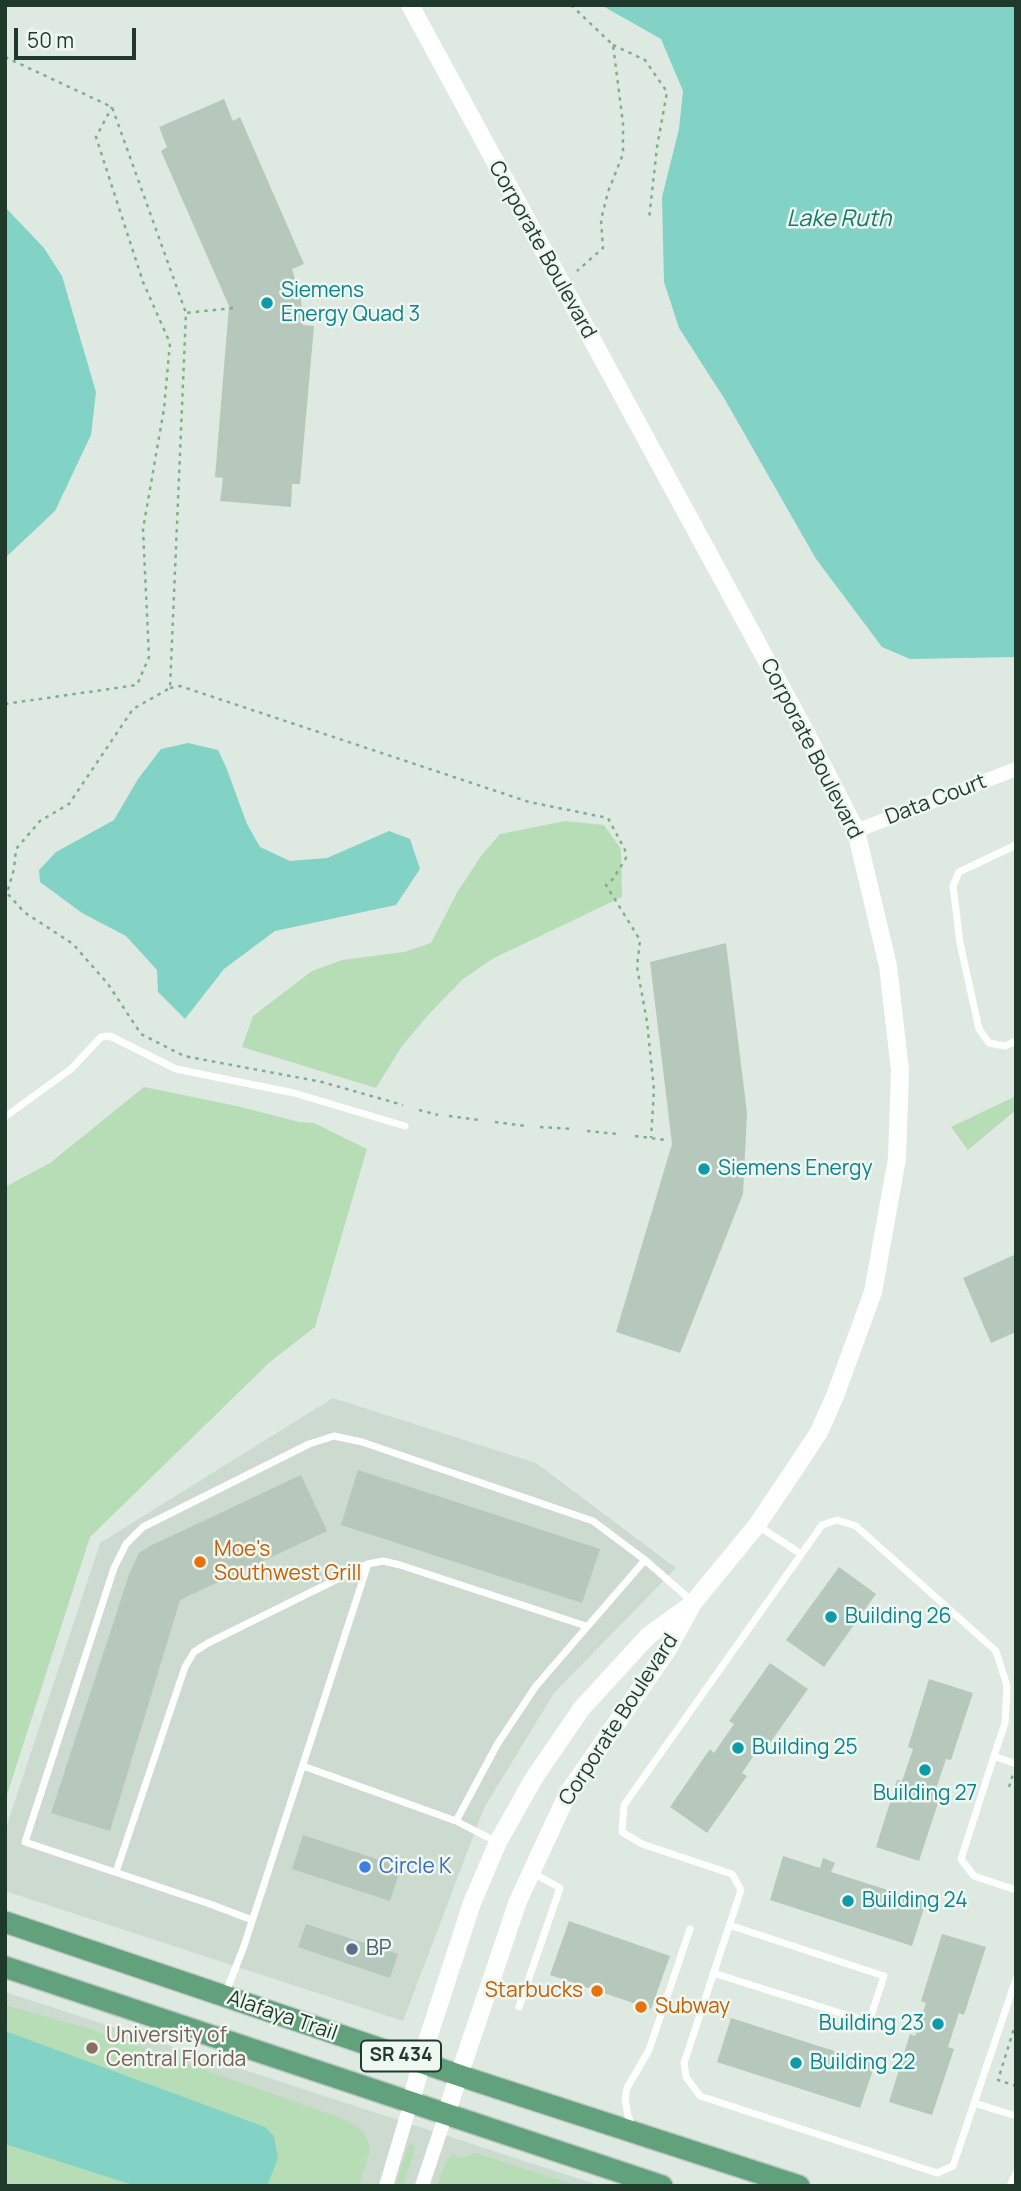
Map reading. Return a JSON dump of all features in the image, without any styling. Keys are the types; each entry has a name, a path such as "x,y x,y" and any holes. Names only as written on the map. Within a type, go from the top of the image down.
{"main road":[{"name":"Alafaya Trail","path":"5,1922 799,2186"},
{"name":"Alafaya Trail","path":"5,1967 662,2186"}],"street":[{"name":"Corporate Boulevard","path":"409,7 793,710 856,831 888,966 900,1070 897,1159 873,1292 835,1396 819,1432 757,1525 693,1603 668,1649 568,1793 530,1871 446,2114"},
{"name":"Data Court","path":"856,831 1016,769"},
{"name":"Corporate Boulevard","path":"411,2102 472,1903 498,1842 534,1778 582,1708 648,1636 693,1603"},
{"path":"386,2186 411,2102"},
{"path":"422,2186 446,2114"}],"lane":[{"path":"1016,845 959,872 953,886 960,943 979,1029 989,1044 1006,1046 1016,1041"},
{"path":"5,1117 71,1069 101,1037 110,1036 176,1069 294,1093 405,1126"},
{"path":"252,1920 25,1842 114,1568 127,1544 143,1527 309,1444 334,1436 362,1441 593,1521 645,1560 693,1603"},
{"path":"1016,1890 974,1877 961,1859 1005,1723 1007,1686 996,1651 856,1525 837,1520 822,1525 624,1805 622,1832 642,1844 732,1874 741,1890 684,2063 686,2077 700,2096 937,2173 953,2166 1016,1979"},
{"path":"757,1525 801,1554"},
{"path":"456,1821 506,1731 536,1686 645,1560"},
{"path":"116,1872 185,1667 194,1652 218,1639 368,1564 383,1562 400,1565 586,1626"},
{"path":"224,1996 252,1920 368,1564"},
{"path":"994,1756 1016,1763"},
{"path":"303,1766 456,1821 498,1842"},
{"path":"519,2007 560,1888 530,1871"},
{"path":"713,1973 869,2022 884,1976 729,1925"},
{"path":"636,2134 628,2116 625,2099 627,2088 649,2050 690,1929"},
{"path":"974,2103 1016,2116"},
{"path":"1010,2186 1016,2173"}],"path":[{"path":"571,5 613,45 645,60 667,92 657,147 649,219"},
{"path":"577,271 603,248 601,220 608,192 623,154 623,123 613,45"},
{"path":"5,57 112,107 186,313 170,688"},
{"path":"5,704 137,685 149,657 144,529 164,409 170,343 143,282 96,137 112,107"},
{"path":"186,313 233,308"},
{"path":"403,1105 322,1082 184,1056 141,1034 108,984 74,944 24,912 7,893 16,849 40,821 69,804 133,709 170,688 180,687 529,802 608,818 625,850 626,859 606,885 640,940 637,967 647,1022 654,1090 651,1138"},
{"path":"419,1110 438,1115"},
{"path":"449,1116 479,1121"},
{"path":"495,1122 526,1126"},
{"path":"540,1127 572,1129"},
{"path":"587,1131 618,1134"},
{"path":"635,1136 666,1140"},
{"path":"1016,2022 998,2080 1016,2086"}],"shaded area":[{"path":"333,1398 536,1463 676,1568 554,1693 484,1808 403,2021 5,1891 5,1831 100,1543"},
{"name":"University of Central Florida","path":"5,1992 601,2186 5,2186"}],"green space":[{"path":"565,821 604,825 621,849 622,897 494,958 463,979 402,1046 376,1088 242,1047 253,1016 312,971 342,960 404,952 431,943 458,891 481,856 500,834"},
{"path":"144,1087 299,1122 314,1123 367,1149 315,1327 270,1362 90,1537 5,1801 5,1187 50,1163"},
{"path":"1016,1096 1016,1110 968,1150 951,1127"},
{"name":"University of Central Florida","path":"5,2005 93,2030 346,2120 360,2129 367,2138 370,2151 359,2186 5,2186"},
{"path":"412,2142 415,2148 403,2186 395,2186 408,2147"},
{"path":"454,2153 458,2159 476,2153 578,2186 437,2186 446,2161"}],"water":[{"name":"Lake Ruth","path":"601,5 1016,5 1016,657 910,659 882,647 816,559 724,398 679,328 664,282 662,197 679,129 683,91 661,39"},
{"path":"5,207 44,248 62,276 96,392 91,435 55,511 5,558"},
{"path":"188,743 218,750 247,824 260,847 290,861 327,858 389,831 410,839 420,869 396,905 275,931 224,969 185,1019 158,992 157,970 126,936 82,913 40,882 39,870 56,852 114,820 138,779 161,749"},
{"path":"5,2031 265,2127 274,2136 278,2158 267,2186 136,2186 5,2144"}],"building":[{"name":"Siemens Energy Quad 3","path":"224,99 233,121 240,117 304,264 292,269 301,298 303,325 314,326 300,484 292,484 291,507 220,501 223,478 215,477 229,306 161,151 167,147 159,127"},
{"name":"Siemens Energy","path":"726,943 747,1113 743,1194 680,1353 616,1332 672,1144 650,962"},
{"path":"1016,1254 1016,1332 991,1343 963,1278"},
{"path":"358,1470 600,1549 582,1603 341,1525"},
{"path":"301,1475 327,1531 180,1600 110,1831 51,1813 129,1575 139,1553"},
{"name":"Building 26","path":"839,1567 876,1594 824,1667 786,1640"},
{"name":"Building 25","path":"770,1663 808,1689 767,1747 762,1743 742,1773 747,1776 707,1833 670,1807 710,1749 714,1753 734,1724 729,1721"},
{"name":"Building 27","path":"929,1679 973,1693 951,1760 946,1759 935,1792 941,1794 919,1861 876,1847 897,1780 902,1781 913,1749 908,1747"},
{"path":"303,1835 401,1867 390,1901 292,1869"},
{"name":"Building 24","path":"783,1856 820,1868 823,1858 835,1863 831,1872 926,1902 912,1946 770,1900"},
{"path":"569,1921 670,1956 651,2009 550,1975"},
{"path":"306,1924 398,1954 390,1978 298,1947"},
{"name":"Building 23","path":"942,1934 986,1947 964,2015 959,2013 948,2047 954,2049 932,2115 889,2102 910,2034 915,2036 926,2003 921,2001"},
{"name":"Building 22","path":"731,2018 875,2064 860,2108 717,2062"}],"place":[{"name":"Siemens Energy Quad 3","path":"267,303"},
{"name":"Siemens Energy","path":"704,1169"},
{"name":"Moe's Southwest Grill","path":"200,1562"},
{"name":"Building 26","path":"831,1617"},
{"name":"Building 25","path":"738,1748"},
{"name":"Building 27","path":"925,1770"},
{"name":"Circle K","path":"365,1867"},
{"name":"Building 24","path":"848,1901"},
{"name":"BP","path":"352,1949"},
{"name":"Starbucks","path":"597,1991"},
{"name":"Subway","path":"641,2007"},
{"name":"Building 23","path":"938,2024"},
{"name":"University of Central Florida","path":"92,2048"},
{"name":"Building 22","path":"796,2063"}]}
